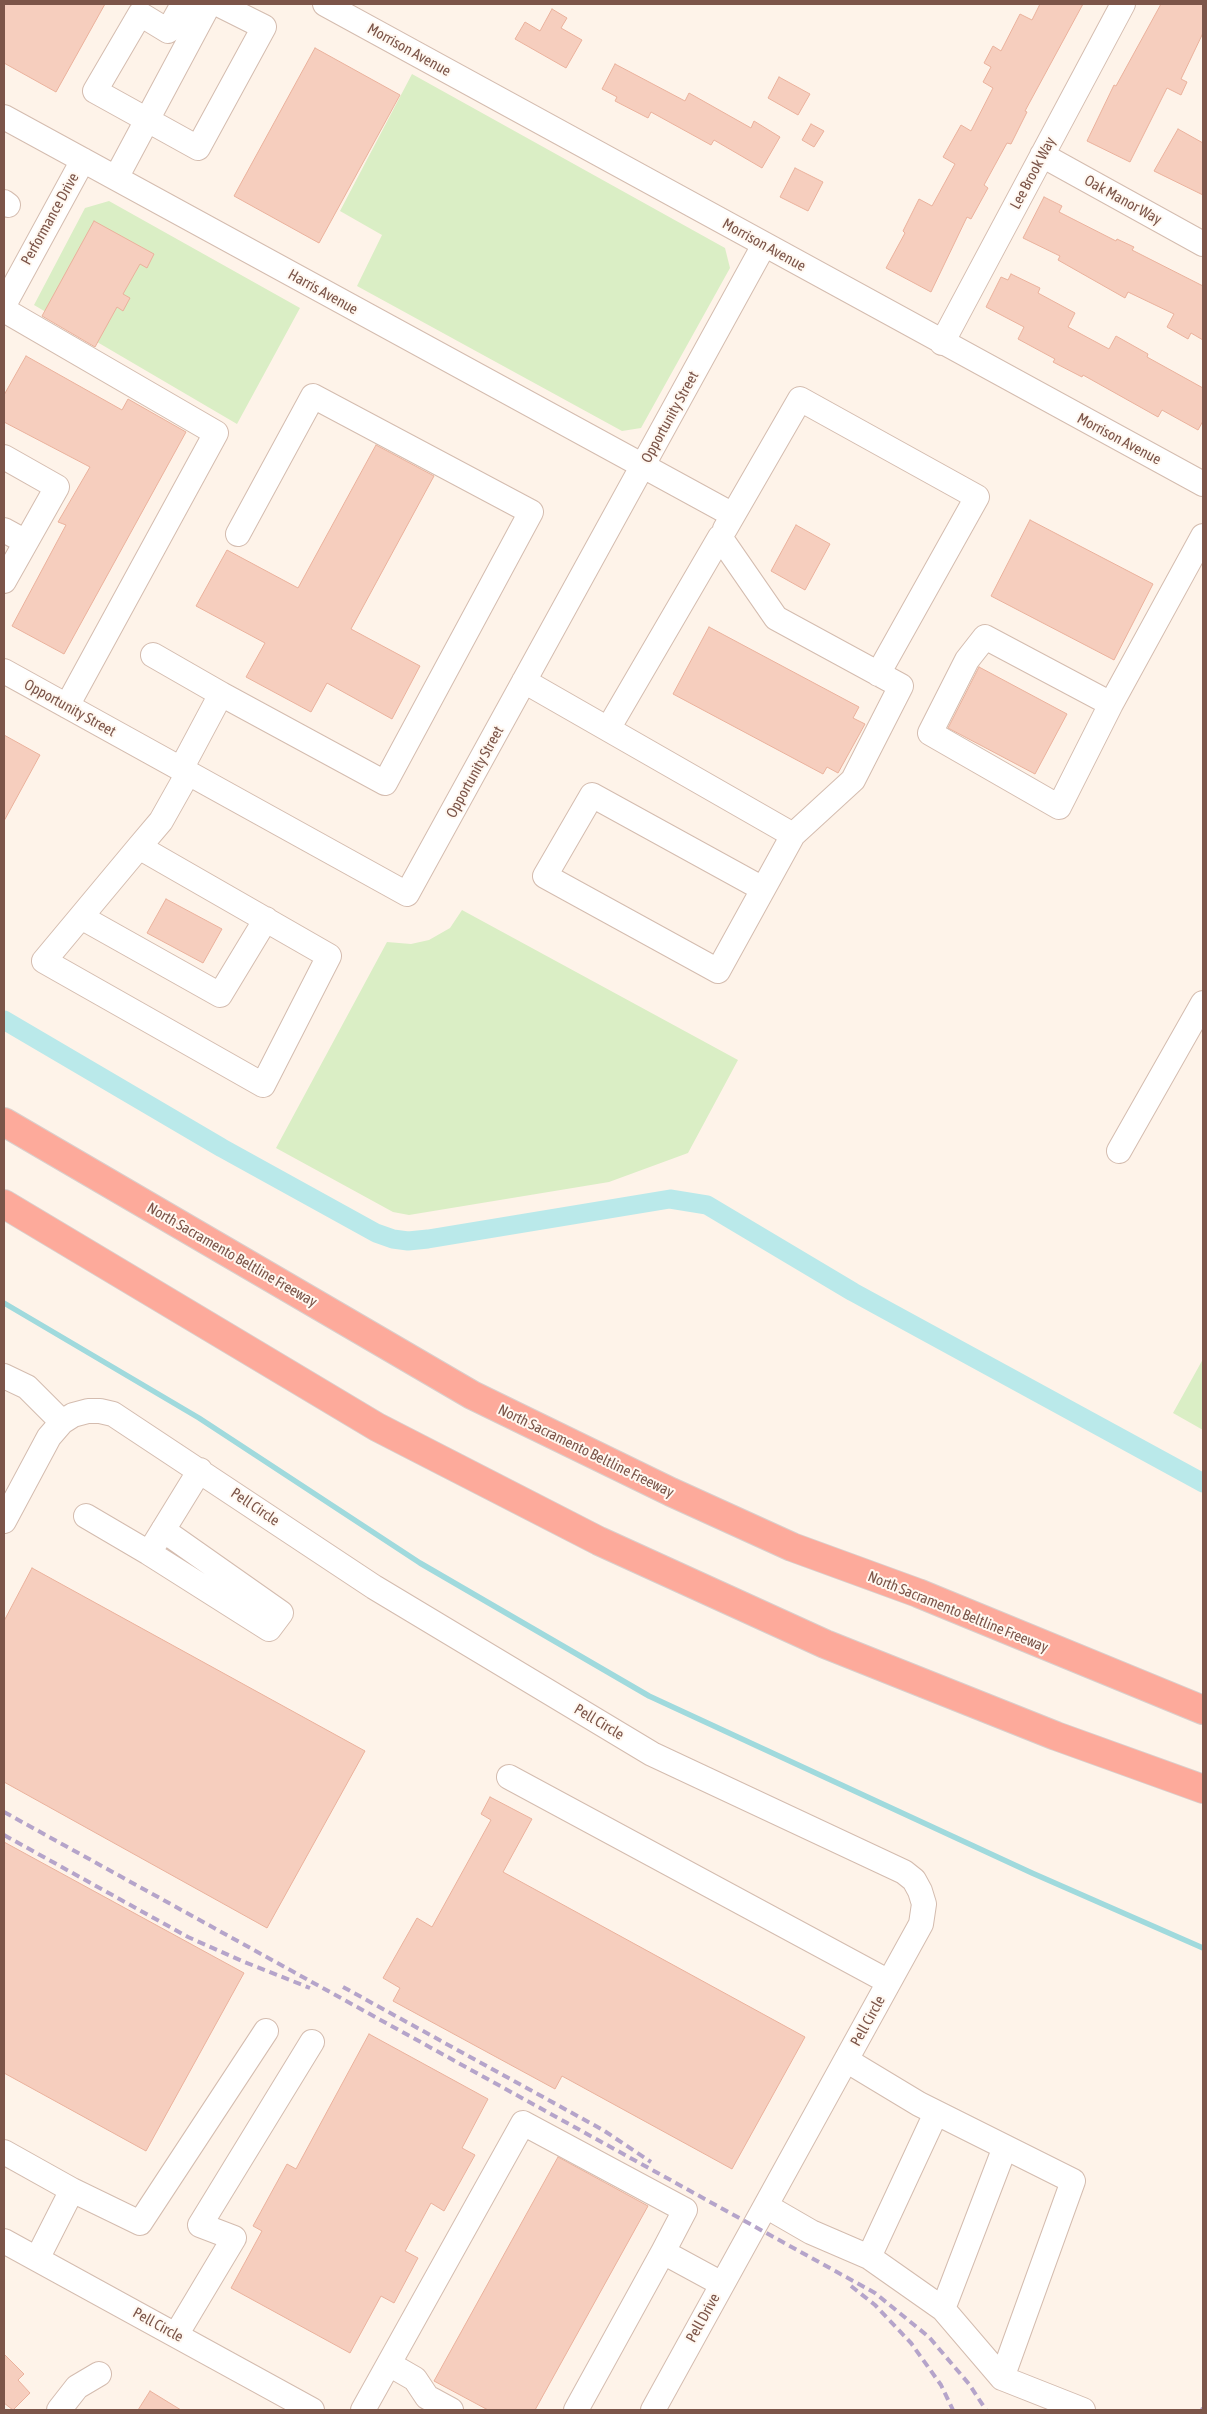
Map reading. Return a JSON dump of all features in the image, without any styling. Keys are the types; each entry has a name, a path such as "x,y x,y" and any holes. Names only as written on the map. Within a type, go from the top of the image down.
{"highway":[{"name":"North Sacramento Beltline Freeway","path":"4,1122 455,1385 498,1408 670,1492 792,1547 918,1594 1203,1710"},
{"path":"4,1204 377,1427 599,1541 825,1644 1056,1736 1202,1788"}],"street":[{"path":"183,4 168,31 140,14 95,91 198,148 264,27 218,4"},
{"path":"116,178 209,4"},
{"name":"Lee Brook Way","path":"942,343 1123,4"},
{"name":"Morrison Avenue","path":"332,5 942,343 1203,484"},
{"name":"Harris Avenue","path":"4,117 733,515"},
{"name":"Oak Manor Way","path":"1042,155 1203,244"},
{"name":"Performance Drive","path":"4,305 83,160"},
{"name":"Opportunity Street","path":"4,671 407,894 764,245"},
{"path":"4,310 216,433 67,706"},
{"path":"153,655 385,783 531,512 313,396 238,534"},
{"path":"608,729 800,399 977,497 878,674"},
{"path":"4,457 57,487 4,581"},
{"path":"4,530 26,542"},
{"path":"720,536 776,618 901,686 852,780 793,835 763,889 718,970 545,876 592,795 763,889"},
{"path":"1111,704 985,637 967,660 930,733 1059,807 1111,704 1203,536"},
{"path":"524,681 793,835"},
{"path":"139,847 329,956 263,1085 44,961 139,847 161,821 221,694"},
{"path":"81,917 220,995 266,919"},
{"path":"1120,1151 1203,1003"},
{"path":"4,1376 27,1387 62,1422"},
{"name":"Pell Circle","path":"7,1506 50,1436 62,1422 73,1415 88,1411 113,1414 374,1587 652,1754 904,1872 914,1880 920,1891 924,1912 921,1924 760,2216"},
{"path":"149,1553 200,1470"},
{"path":"86,1516 149,1553 269,1629 281,1613 163,1530"},
{"path":"509,1777 889,1982"},
{"path":"4,2152 72,2190 140,2223 266,2031"},
{"path":"176,2335 234,2238 200,2225 312,2042"},
{"path":"846,2060 936,2112 1073,2181 1002,2378"},
{"path":"869,2257 936,2112"},
{"path":"363,2410 523,2123 685,2210 576,2410"},
{"path":"943,2309 1005,2147"},
{"path":"36,2259 72,2190"},
{"path":"760,2216 811,2232 869,2257 943,2309 1002,2378 1084,2410"},
{"name":"Pell Drive","path":"652,2410 760,2216"},
{"name":"Pell Circle","path":"4,2240 309,2410"},
{"path":"663,2252 722,2284"},
{"path":"388,2364 415,2380 427,2397 452,2410"},
{"path":"59,2410 77,2387 99,2374"}],"green space":[{"path":"412,74 725,248 730,268 641,428 622,431 357,286 382,235 340,211"},
{"path":"109,201 300,308 237,424 34,305 85,208"},
{"path":"462,910 738,1060 688,1153 609,1182 409,1215 393,1212 276,1148 387,942 411,944 429,940 450,928"},
{"path":"1203,1359 1203,1430 1173,1413"}],"building":[{"path":"4,4 105,4 56,92 4,63"},
{"path":"1040,4 1083,4 1025,111 1027,112 1011,144 1007,143 984,185 988,188 971,219 967,217 931,292 886,268 905,233 903,231 919,199 932,206 955,164 943,157 961,125 971,131 993,88 983,82 991,67 984,63 993,46 1001,51 1020,14 1032,20"},
{"path":"1161,4 1203,4 1203,33 1181,79 1187,82 1181,95 1167,88 1130,162 1087,141 1114,85 1116,86"},
{"path":"552,9 567,18 561,28 582,40 566,68 515,39 525,22 540,31"},
{"path":"315,48 400,95 319,243 234,196"},
{"path":"615,64 685,101 689,93 751,128 754,121 780,137 762,168 714,140 711,145 651,112 648,118 615,101 617,97 602,89"},
{"path":"779,77 810,94 798,115 768,98"},
{"path":"811,124 824,131 814,147 802,140"},
{"path":"1178,129 1203,143 1203,195 1154,171"},
{"path":"795,168 823,182 808,211 780,197"},
{"path":"1044,197 1062,206 1059,212 1116,241 1117,239 1134,247 1132,250 1203,286 1203,340 1191,333 1188,339 1167,327 1174,314 1128,292 1125,298 1058,260 1060,256 1023,238"},
{"path":"94,221 154,254 147,268 140,264 123,294 130,298 123,311 117,307 95,347 42,316"},
{"path":"1011,274 1040,288 1038,293 1075,313 1068,327 1109,349 1116,336 1148,354 1147,357 1203,388 1203,421 1198,430 1162,410 1158,417 1083,375 1082,377 1053,362 1055,359 1018,339 1024,327 986,307 1001,277 1008,280"},
{"path":"26,356 122,410 128,399 186,432 64,654 12,626 66,525 58,522 90,467 4,422 4,395"},
{"path":"376,445 434,476 351,629 420,666 392,719 327,683 311,712 246,677 265,643 196,606 227,550 298,588"},
{"path":"1030,520 1153,584 1114,660 991,596"},
{"path":"796,525 830,544 805,590 771,571"},
{"path":"709,627 859,707 853,718 865,724 838,773 827,767 823,774 673,694"},
{"path":"979,667 1067,714 1035,774 948,728"},
{"path":"4,735 40,755 4,821"},
{"path":"166,899 222,929 203,963 147,933"},
{"path":"32,1568 365,1751 267,1928 4,1782 4,1621"},
{"path":"490,1797 532,1819 503,1872 805,2037 732,2169 562,2076 555,2089 393,2001 400,1988 383,1978 417,1918 432,1927 491,1820 481,1814"},
{"path":"4,1842 244,1973 146,2151 4,2073"},
{"path":"369,2034 488,2099 462,2148 475,2155 444,2211 431,2203 405,2251 418,2258 394,2303 381,2296 350,2353 231,2288 262,2231 253,2226 287,2164 296,2169"},
{"path":"558,2157 648,2206 535,2410 488,2410 434,2381"},
{"path":"4,2354 24,2374 18,2380 30,2393 13,2410 4,2403"},
{"path":"150,2391 181,2410 138,2410"}],"waterway":[{"path":"4,1020 222,1148 376,1233 393,1239 408,1241 428,1239 670,1199 707,1205 853,1292 1203,1483"},
{"path":"4,1303 199,1418 420,1563 649,1696 1032,1873 1203,1948"}],"railway":[{"path":"4,1812 875,2293 929,2337 969,2384 986,2410"},
{"path":"4,1835 188,1937 310,1988"},
{"path":"343,1987 603,2130 651,2162"},
{"path":"851,2286 875,2305 911,2343 941,2385 953,2410"}]}
